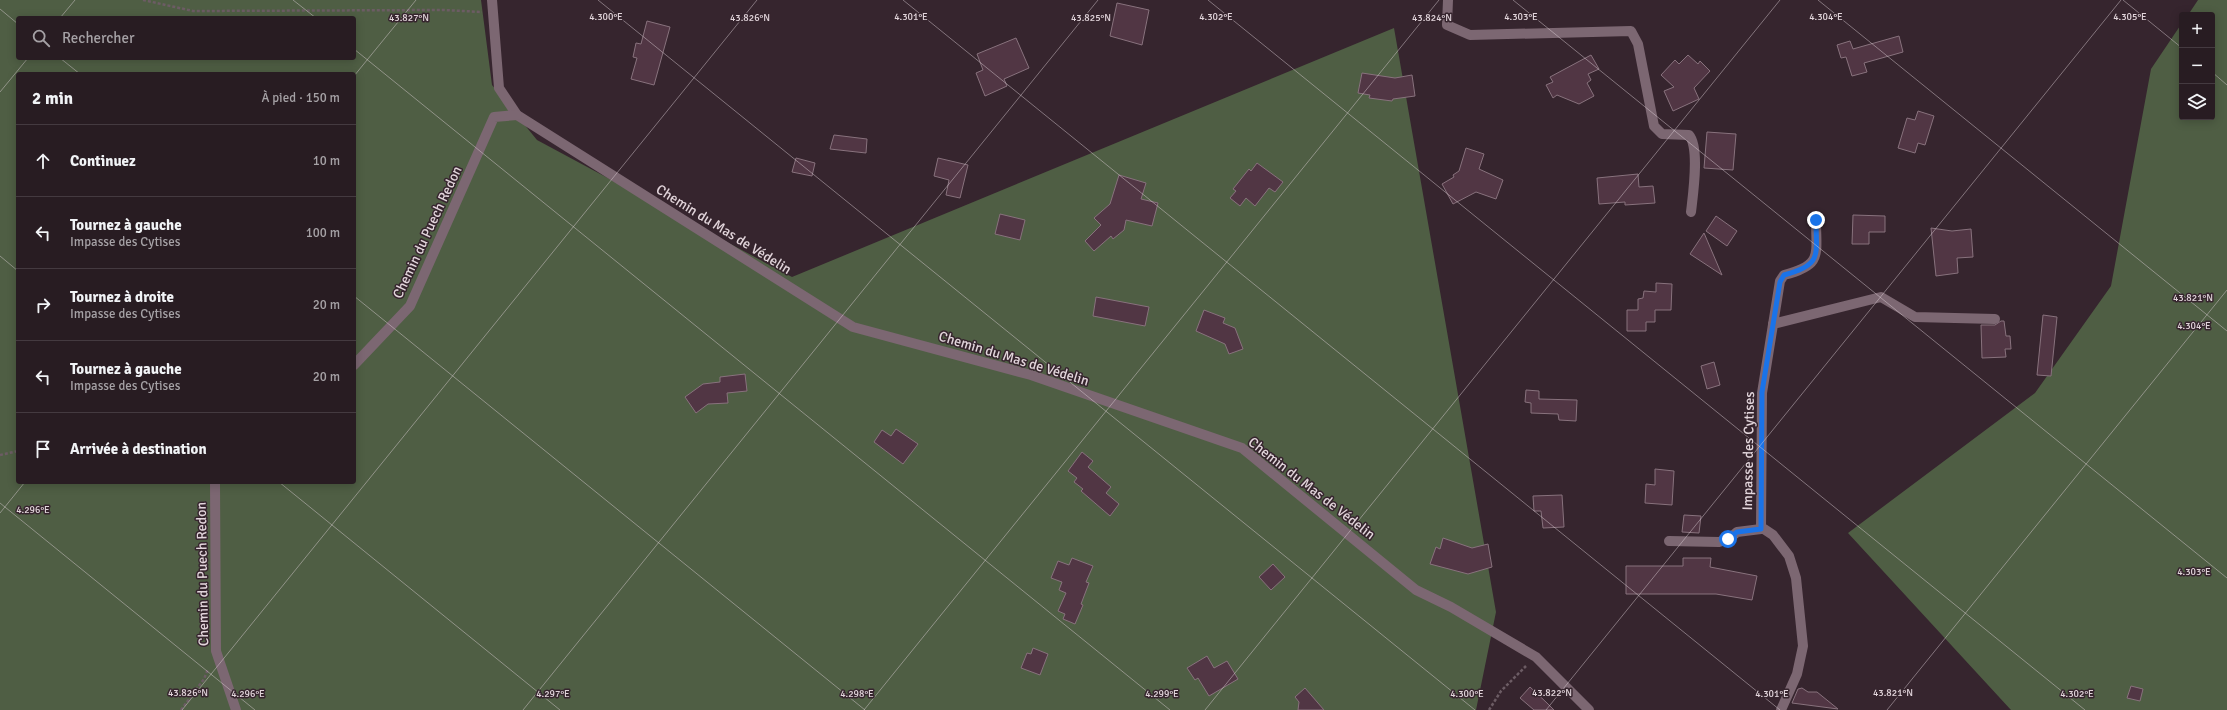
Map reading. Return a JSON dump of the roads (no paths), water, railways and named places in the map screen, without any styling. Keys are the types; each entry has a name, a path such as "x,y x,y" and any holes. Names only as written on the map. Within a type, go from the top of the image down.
{"street":[{"name":"Chemin du Mas de Védelin","path":"492,0 498,88 517,115 853,327 1031,375 1242,448 1275,473 1416,590 1451,607 1536,656 1589,710"},
{"path":"1448,0 1447,25 1470,35 1631,31 1638,44 1654,126 1662,134 1689,135 1694,141 1694,177 1691,212"},
{"name":"Chemin du Puech Redon","path":"356,363 410,306 494,117 517,115"},
{"name":"Impasse des Cytises","path":"1781,710 1797,674 1803,646 1796,578 1789,556 1773,535 1764,529 1761,529 1762,392 1780,282 1784,275 1798,271 1810,265 1816,256 1816,220"},
{"path":"1773,324 1881,297 1915,317 1995,319"},
{"name":"Chemin du Puech Redon","path":"215,484 216,651 236,710"},
{"path":"1669,541 1719,542 1728,539 1737,532 1761,529"}]}
